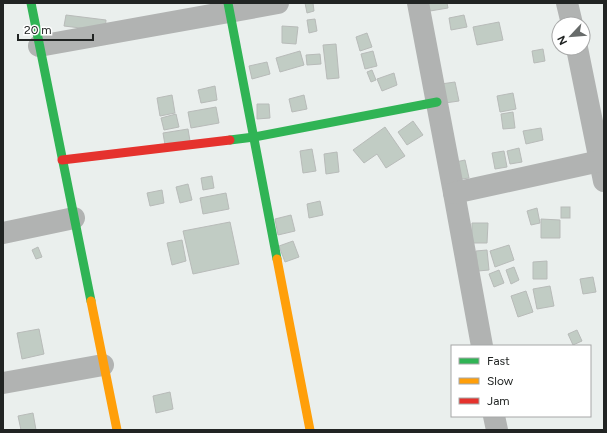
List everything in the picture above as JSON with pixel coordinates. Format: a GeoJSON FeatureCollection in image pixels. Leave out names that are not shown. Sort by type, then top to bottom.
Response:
{"type":"FeatureCollection","features":[{"type":"Feature","properties":{"kind":"street"},"geometry":{"type":"LineString","coordinates":[[31,3],[117,430]]}},
{"type":"Feature","properties":{"kind":"street"},"geometry":{"type":"LineString","coordinates":[[39,46],[229,7],[278,3]]}},
{"type":"Feature","properties":{"kind":"street"},"geometry":{"type":"LineString","coordinates":[[418,3],[482,345]]}},
{"type":"Feature","properties":{"kind":"street"},"geometry":{"type":"LineString","coordinates":[[567,3],[570,16]]}},
{"type":"Feature","properties":{"kind":"street"},"geometry":{"type":"LineString","coordinates":[[229,7],[310,430]]}},
{"type":"Feature","properties":{"kind":"street"},"geometry":{"type":"LineString","coordinates":[[454,193],[602,171],[578,56]]}},
{"type":"Feature","properties":{"kind":"street"},"geometry":{"type":"LineString","coordinates":[[62,160],[254,137],[437,102]]}},
{"type":"Feature","properties":{"kind":"street"},"geometry":{"type":"LineString","coordinates":[[3,233],[74,218]]}},
{"type":"Feature","properties":{"kind":"street"},"geometry":{"type":"LineString","coordinates":[[3,383],[103,365]]}},
{"type":"Feature","properties":{"kind":"street"},"geometry":{"type":"LineString","coordinates":[[494,417],[496,430]]}},
{"type":"Feature","properties":{"kind":"building"},"geometry":{"type":"Polygon","coordinates":[[[305,3],[313,3],[314,11],[307,13],[305,3]]]}},
{"type":"Feature","properties":{"kind":"building"},"geometry":{"type":"Polygon","coordinates":[[[428,3],[447,3],[448,8],[430,11],[428,3]]]}},
{"type":"Feature","properties":{"kind":"building"},"geometry":{"type":"Polygon","coordinates":[[[66,15],[106,20],[105,31],[64,26],[66,15]]]}},
{"type":"Feature","properties":{"kind":"building"},"geometry":{"type":"Polygon","coordinates":[[[464,15],[467,27],[451,30],[449,18],[464,15]]]}},
{"type":"Feature","properties":{"kind":"building"},"geometry":{"type":"Polygon","coordinates":[[[315,19],[317,31],[309,33],[307,20],[315,19]]]}},
{"type":"Feature","properties":{"kind":"building"},"geometry":{"type":"Polygon","coordinates":[[[499,22],[503,40],[477,45],[473,27],[499,22]]]}},
{"type":"Feature","properties":{"kind":"building"},"geometry":{"type":"Polygon","coordinates":[[[282,26],[298,27],[296,44],[282,43],[282,26]]]}},
{"type":"Feature","properties":{"kind":"building"},"geometry":{"type":"Polygon","coordinates":[[[367,33],[372,47],[360,51],[356,37],[367,33]]]}},
{"type":"Feature","properties":{"kind":"building"},"geometry":{"type":"Polygon","coordinates":[[[336,44],[339,78],[327,79],[323,45],[336,44]]]}},
{"type":"Feature","properties":{"kind":"building"},"geometry":{"type":"Polygon","coordinates":[[[543,49],[545,61],[534,63],[532,51],[543,49]]]}},
{"type":"Feature","properties":{"kind":"building"},"geometry":{"type":"Polygon","coordinates":[[[300,51],[304,65],[280,72],[276,58],[300,51]]]}},
{"type":"Feature","properties":{"kind":"building"},"geometry":{"type":"Polygon","coordinates":[[[373,51],[377,66],[365,69],[361,54],[373,51]]]}},
{"type":"Feature","properties":{"kind":"building"},"geometry":{"type":"Polygon","coordinates":[[[320,54],[321,64],[307,65],[306,55],[320,54]]]}},
{"type":"Feature","properties":{"kind":"building"},"geometry":{"type":"Polygon","coordinates":[[[267,62],[270,74],[252,79],[249,66],[267,62]]]}},
{"type":"Feature","properties":{"kind":"building"},"geometry":{"type":"Polygon","coordinates":[[[372,70],[376,80],[371,82],[367,72],[372,70]]]}},
{"type":"Feature","properties":{"kind":"building"},"geometry":{"type":"Polygon","coordinates":[[[394,73],[397,85],[382,91],[377,79],[394,73]]]}},
{"type":"Feature","properties":{"kind":"building"},"geometry":{"type":"Polygon","coordinates":[[[455,82],[459,101],[445,103],[441,84],[455,82]]]}},
{"type":"Feature","properties":{"kind":"building"},"geometry":{"type":"Polygon","coordinates":[[[215,86],[217,100],[201,103],[198,90],[215,86]]]}},
{"type":"Feature","properties":{"kind":"building"},"geometry":{"type":"Polygon","coordinates":[[[513,93],[516,109],[500,112],[497,96],[513,93]]]}},
{"type":"Feature","properties":{"kind":"building"},"geometry":{"type":"Polygon","coordinates":[[[172,95],[175,113],[160,116],[157,98],[172,95]]]}},
{"type":"Feature","properties":{"kind":"building"},"geometry":{"type":"Polygon","coordinates":[[[304,95],[307,109],[292,112],[289,99],[304,95]]]}},
{"type":"Feature","properties":{"kind":"building"},"geometry":{"type":"Polygon","coordinates":[[[257,104],[269,104],[270,118],[257,119],[257,104]]]}},
{"type":"Feature","properties":{"kind":"building"},"geometry":{"type":"Polygon","coordinates":[[[216,107],[219,123],[191,128],[188,112],[216,107]]]}},
{"type":"Feature","properties":{"kind":"building"},"geometry":{"type":"Polygon","coordinates":[[[513,112],[515,128],[503,129],[501,114],[513,112]]]}},
{"type":"Feature","properties":{"kind":"building"},"geometry":{"type":"Polygon","coordinates":[[[176,114],[179,127],[164,130],[161,118],[176,114]]]}},
{"type":"Feature","properties":{"kind":"building"},"geometry":{"type":"Polygon","coordinates":[[[413,121],[423,135],[407,145],[398,132],[413,121]]]}},
{"type":"Feature","properties":{"kind":"building"},"geometry":{"type":"Polygon","coordinates":[[[385,127],[405,156],[386,168],[377,154],[364,163],[353,150],[385,127]]]}},
{"type":"Feature","properties":{"kind":"building"},"geometry":{"type":"Polygon","coordinates":[[[541,128],[543,140],[526,144],[523,131],[541,128]]]}},
{"type":"Feature","properties":{"kind":"building"},"geometry":{"type":"Polygon","coordinates":[[[188,129],[190,141],[165,145],[163,133],[188,129]]]}},
{"type":"Feature","properties":{"kind":"building"},"geometry":{"type":"Polygon","coordinates":[[[519,148],[522,162],[510,164],[507,151],[519,148]]]}},
{"type":"Feature","properties":{"kind":"building"},"geometry":{"type":"Polygon","coordinates":[[[312,149],[316,171],[303,173],[300,151],[312,149]]]}},
{"type":"Feature","properties":{"kind":"building"},"geometry":{"type":"Polygon","coordinates":[[[504,151],[507,167],[495,169],[492,153],[504,151]]]}},
{"type":"Feature","properties":{"kind":"building"},"geometry":{"type":"Polygon","coordinates":[[[337,152],[339,172],[326,174],[324,154],[337,152]]]}},
{"type":"Feature","properties":{"kind":"building"},"geometry":{"type":"Polygon","coordinates":[[[465,160],[469,178],[455,180],[451,163],[465,160]]]}},
{"type":"Feature","properties":{"kind":"building"},"geometry":{"type":"Polygon","coordinates":[[[212,176],[214,188],[203,190],[201,178],[212,176]]]}},
{"type":"Feature","properties":{"kind":"building"},"geometry":{"type":"Polygon","coordinates":[[[188,184],[192,200],[180,203],[176,187],[188,184]]]}},
{"type":"Feature","properties":{"kind":"building"},"geometry":{"type":"Polygon","coordinates":[[[162,190],[164,203],[150,206],[147,193],[162,190]]]}},
{"type":"Feature","properties":{"kind":"building"},"geometry":{"type":"Polygon","coordinates":[[[226,193],[229,209],[203,214],[200,198],[226,193]]]}},
{"type":"Feature","properties":{"kind":"building"},"geometry":{"type":"Polygon","coordinates":[[[320,201],[323,215],[309,218],[307,204],[320,201]]]}},
{"type":"Feature","properties":{"kind":"building"},"geometry":{"type":"Polygon","coordinates":[[[561,207],[570,207],[570,218],[561,218],[561,207]]]}},
{"type":"Feature","properties":{"kind":"building"},"geometry":{"type":"Polygon","coordinates":[[[537,208],[540,223],[531,225],[527,211],[537,208]]]}},
{"type":"Feature","properties":{"kind":"building"},"geometry":{"type":"Polygon","coordinates":[[[291,215],[295,231],[278,235],[275,219],[291,215]]]}},
{"type":"Feature","properties":{"kind":"building"},"geometry":{"type":"Polygon","coordinates":[[[541,219],[560,220],[560,238],[541,238],[541,219]]]}},
{"type":"Feature","properties":{"kind":"building"},"geometry":{"type":"Polygon","coordinates":[[[230,222],[239,264],[193,274],[183,231],[230,222]]]}},
{"type":"Feature","properties":{"kind":"building"},"geometry":{"type":"Polygon","coordinates":[[[472,223],[488,223],[487,243],[472,243],[472,223]]]}},
{"type":"Feature","properties":{"kind":"building"},"geometry":{"type":"Polygon","coordinates":[[[182,240],[186,261],[172,265],[167,243],[182,240]]]}},
{"type":"Feature","properties":{"kind":"building"},"geometry":{"type":"Polygon","coordinates":[[[293,241],[299,257],[285,262],[279,246],[293,241]]]}},
{"type":"Feature","properties":{"kind":"building"},"geometry":{"type":"Polygon","coordinates":[[[509,245],[514,260],[495,267],[490,251],[509,245]]]}},
{"type":"Feature","properties":{"kind":"building"},"geometry":{"type":"Polygon","coordinates":[[[38,247],[42,257],[36,259],[32,250],[38,247]]]}},
{"type":"Feature","properties":{"kind":"building"},"geometry":{"type":"Polygon","coordinates":[[[487,250],[489,270],[478,271],[476,251],[487,250]]]}},
{"type":"Feature","properties":{"kind":"building"},"geometry":{"type":"Polygon","coordinates":[[[547,261],[547,279],[533,279],[533,262],[547,261]]]}},
{"type":"Feature","properties":{"kind":"building"},"geometry":{"type":"Polygon","coordinates":[[[514,267],[519,280],[511,284],[506,270],[514,267]]]}},
{"type":"Feature","properties":{"kind":"building"},"geometry":{"type":"Polygon","coordinates":[[[499,270],[504,283],[494,287],[489,274],[499,270]]]}},
{"type":"Feature","properties":{"kind":"building"},"geometry":{"type":"Polygon","coordinates":[[[593,277],[596,292],[583,294],[580,279],[593,277]]]}},
{"type":"Feature","properties":{"kind":"building"},"geometry":{"type":"Polygon","coordinates":[[[550,286],[554,306],[537,309],[533,289],[550,286]]]}},
{"type":"Feature","properties":{"kind":"building"},"geometry":{"type":"Polygon","coordinates":[[[526,291],[533,312],[518,317],[511,296],[526,291]]]}},
{"type":"Feature","properties":{"kind":"building"},"geometry":{"type":"Polygon","coordinates":[[[39,329],[44,354],[22,359],[17,333],[39,329]]]}},
{"type":"Feature","properties":{"kind":"building"},"geometry":{"type":"Polygon","coordinates":[[[577,330],[582,341],[573,345],[568,334],[577,330]]]}},
{"type":"Feature","properties":{"kind":"building"},"geometry":{"type":"Polygon","coordinates":[[[170,392],[173,409],[156,413],[153,396],[170,392]]]}},
{"type":"Feature","properties":{"kind":"building"},"geometry":{"type":"Polygon","coordinates":[[[33,413],[36,430],[21,430],[18,416],[33,413]]]}},
{"type":"Feature","properties":{"kind":"traffic: fast"},"geometry":{"type":"LineString","coordinates":[[31,3],[91,301]]}},
{"type":"Feature","properties":{"kind":"traffic: fast"},"geometry":{"type":"LineString","coordinates":[[228,3],[277,259]]}},
{"type":"Feature","properties":{"kind":"traffic: fast"},"geometry":{"type":"LineString","coordinates":[[230,140],[254,137],[437,102]]}},
{"type":"Feature","properties":{"kind":"traffic: slow"},"geometry":{"type":"LineString","coordinates":[[277,259],[310,430]]}},
{"type":"Feature","properties":{"kind":"traffic: slow"},"geometry":{"type":"LineString","coordinates":[[91,301],[117,430]]}},
{"type":"Feature","properties":{"kind":"traffic: jam"},"geometry":{"type":"LineString","coordinates":[[62,160],[230,140]]}}]}
